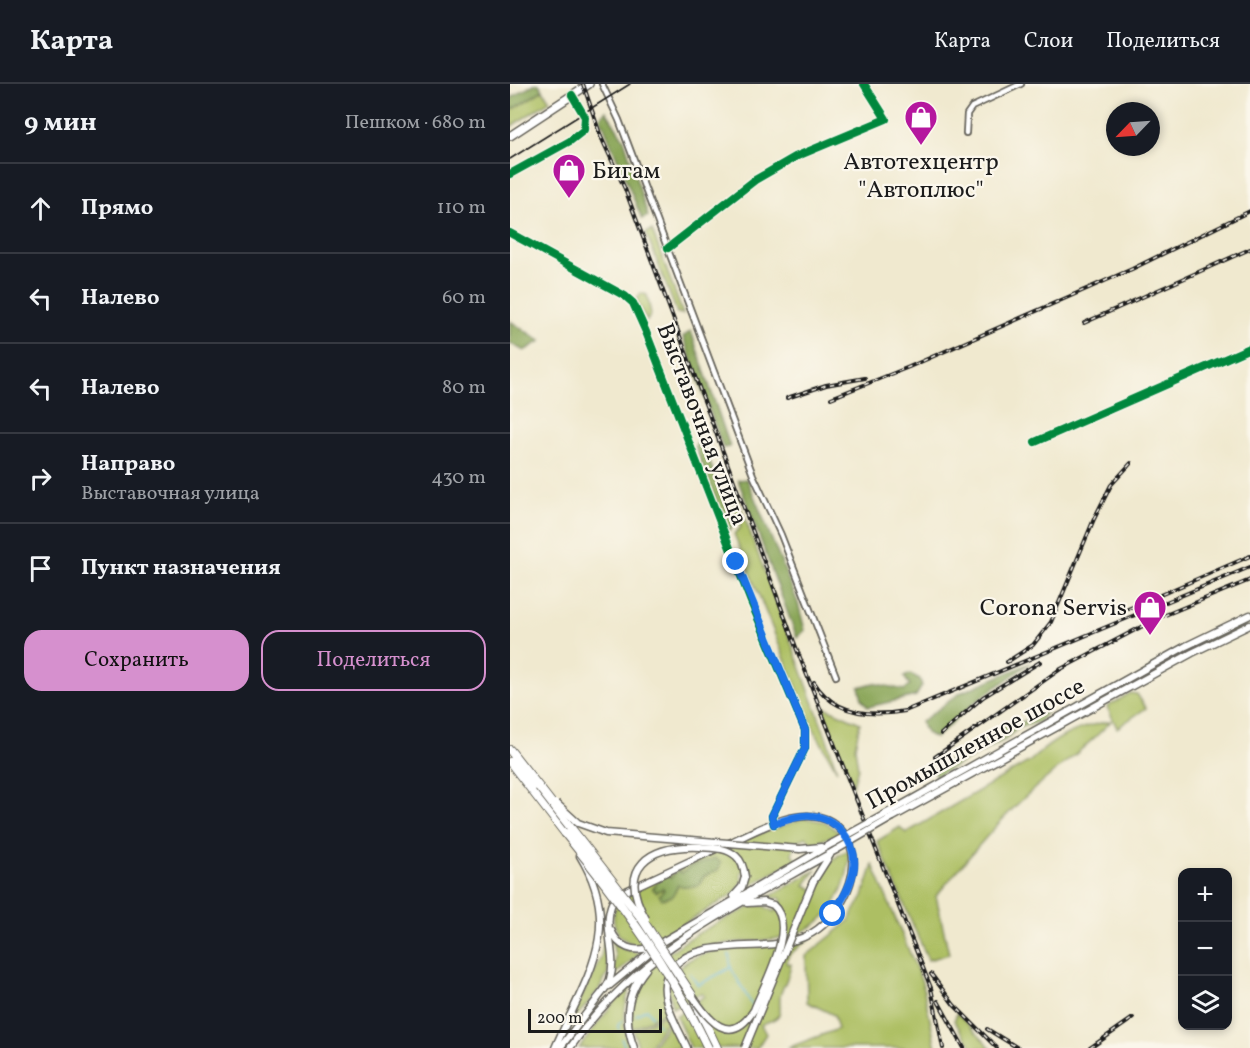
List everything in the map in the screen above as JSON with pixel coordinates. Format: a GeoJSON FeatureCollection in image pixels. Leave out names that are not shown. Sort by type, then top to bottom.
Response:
{"type":"FeatureCollection","features":[{"type":"Feature","properties":{"kind":"highway"},"geometry":{"type":"LineString","coordinates":[[510,750],[662,944],[692,995],[717,1048]]}},
{"type":"Feature","properties":{"kind":"highway"},"geometry":{"type":"LineString","coordinates":[[510,762],[650,943],[682,994],[708,1048]]}},
{"type":"Feature","properties":{"kind":"main road"},"geometry":{"type":"LineString","coordinates":[[510,136],[589,84]]}},
{"type":"Feature","properties":{"kind":"main road","name":"Промышленное шоссе"},"geometry":{"type":"LineString","coordinates":[[560,1048],[597,999],[627,970],[721,906],[892,814],[1133,676],[1250,615]]}},
{"type":"Feature","properties":{"kind":"main road","name":"Промышленное шоссе"},"geometry":{"type":"LineString","coordinates":[[892,814],[1250,625]]}},
{"type":"Feature","properties":{"kind":"main road"},"geometry":{"type":"LineString","coordinates":[[1133,676],[1137,684]]}},
{"type":"Feature","properties":{"kind":"main road"},"geometry":{"type":"LineString","coordinates":[[539,787],[571,818],[598,831],[800,849],[834,846]]}},
{"type":"Feature","properties":{"kind":"main road"},"geometry":{"type":"LineString","coordinates":[[597,999],[608,983],[612,969],[609,922],[611,906],[622,893],[774,824],[809,816],[824,819],[837,826],[850,843],[854,855],[854,869],[849,885],[833,914],[808,935],[788,943],[705,951],[686,957],[672,968],[666,977],[665,994],[687,1048]]}},
{"type":"Feature","properties":{"kind":"main road"},"geometry":{"type":"LineString","coordinates":[[555,1048],[584,984],[600,935],[600,905],[593,880],[565,833]]}},
{"type":"Feature","properties":{"kind":"main road"},"geometry":{"type":"LineString","coordinates":[[609,922],[613,935],[626,948],[643,950],[662,944],[639,906],[635,894],[637,875],[648,858],[660,850],[674,846],[720,849],[739,859],[745,877],[739,891],[721,906]]}},
{"type":"Feature","properties":{"kind":"main road"},"geometry":{"type":"LineString","coordinates":[[745,1048],[813,882],[834,846]]}},
{"type":"Feature","properties":{"kind":"main road","name":"Промышленное шоссе"},"geometry":{"type":"LineString","coordinates":[[570,1048],[603,1005],[656,957],[834,846]]}},
{"type":"Feature","properties":{"kind":"main road"},"geometry":{"type":"LineString","coordinates":[[692,995],[706,1017],[718,1026],[734,1028],[746,1021],[754,1010],[783,933],[782,917],[773,905],[759,901],[738,906]]}},
{"type":"Feature","properties":{"kind":"main road"},"geometry":{"type":"LineString","coordinates":[[634,1048],[627,1020],[630,996],[637,980],[656,957]]}},
{"type":"Feature","properties":{"kind":"street"},"geometry":{"type":"LineString","coordinates":[[602,84],[668,248],[753,475],[781,535],[836,676]]}},
{"type":"Feature","properties":{"kind":"street"},"geometry":{"type":"LineString","coordinates":[[668,248],[755,180],[795,157],[886,119],[864,84]]}},
{"type":"Feature","properties":{"kind":"street"},"geometry":{"type":"LineString","coordinates":[[966,133],[965,124],[972,107],[1021,84]]}},
{"type":"Feature","properties":{"kind":"street"},"geometry":{"type":"LineString","coordinates":[[510,174],[570,141],[584,130],[585,117],[572,95]]}},
{"type":"Feature","properties":{"kind":"street","name":"Выставочная улица"},"geometry":{"type":"LineString","coordinates":[[510,233],[626,296],[633,303],[646,332],[751,602],[805,730],[805,748],[772,816],[774,824]]}},
{"type":"Feature","properties":{"kind":"street"},"geometry":{"type":"LineString","coordinates":[[1035,442],[1250,348]]}},
{"type":"Feature","properties":{"kind":"green space"},"geometry":{"type":"Polygon","coordinates":[[[534,84],[539,84],[543,90],[510,111],[510,99],[534,84]]]}},
{"type":"Feature","properties":{"kind":"green space"},"geometry":{"type":"Polygon","coordinates":[[[543,90],[550,101],[510,127],[510,111],[543,90]]]}},
{"type":"Feature","properties":{"kind":"green space"},"geometry":{"type":"Polygon","coordinates":[[[606,111],[624,139],[648,216],[642,219],[600,117],[606,111]]]}},
{"type":"Feature","properties":{"kind":"green space"},"geometry":{"type":"Polygon","coordinates":[[[652,230],[683,314],[677,313],[646,233],[652,230]]]}},
{"type":"Feature","properties":{"kind":"green space"},"geometry":{"type":"Polygon","coordinates":[[[641,293],[647,295],[651,314],[647,321],[636,300],[641,293]]]}},
{"type":"Feature","properties":{"kind":"green space"},"geometry":{"type":"Polygon","coordinates":[[[510,321],[541,341],[524,351],[510,343],[510,321]]]}},
{"type":"Feature","properties":{"kind":"green space"},"geometry":{"type":"Polygon","coordinates":[[[691,331],[730,447],[723,448],[683,337],[691,331]]]}},
{"type":"Feature","properties":{"kind":"green space"},"geometry":{"type":"Polygon","coordinates":[[[697,442],[704,446],[732,522],[731,530],[726,529],[695,446],[697,442]]]}},
{"type":"Feature","properties":{"kind":"green space"},"geometry":{"type":"Polygon","coordinates":[[[747,479],[798,603],[805,630],[797,638],[738,480],[747,479]]]}},
{"type":"Feature","properties":{"kind":"green space"},"geometry":{"type":"Polygon","coordinates":[[[734,489],[837,771],[812,726],[734,534],[741,527],[729,494],[734,489]]]}},
{"type":"Feature","properties":{"kind":"green space"},"geometry":{"type":"Polygon","coordinates":[[[1250,618],[1250,622],[1147,675],[1145,672],[1250,618]]]}},
{"type":"Feature","properties":{"kind":"green space"},"geometry":{"type":"Polygon","coordinates":[[[1030,663],[974,703],[935,738],[926,733],[921,722],[960,693],[1030,663]]]}},
{"type":"Feature","properties":{"kind":"green space"},"geometry":{"type":"Polygon","coordinates":[[[910,674],[920,679],[922,686],[916,696],[868,707],[862,699],[859,687],[873,683],[904,690],[910,685],[904,677],[910,674]]]}},
{"type":"Feature","properties":{"kind":"green space"},"geometry":{"type":"Polygon","coordinates":[[[1130,693],[1137,694],[1146,708],[1117,728],[1107,707],[1130,693]]]}},
{"type":"Feature","properties":{"kind":"green space"},"geometry":{"type":"Polygon","coordinates":[[[822,706],[860,723],[855,747],[858,768],[853,785],[822,706]]]}},
{"type":"Feature","properties":{"kind":"green space"},"geometry":{"type":"Polygon","coordinates":[[[1048,710],[1040,722],[1019,727],[1005,740],[935,777],[935,770],[990,733],[997,735],[1006,723],[1018,724],[1048,710]]]}},
{"type":"Feature","properties":{"kind":"green space"},"geometry":{"type":"Polygon","coordinates":[[[1111,721],[1008,813],[936,896],[949,954],[928,960],[877,841],[900,827],[906,833],[1030,761],[1067,734],[1087,726],[1111,721]]]}},
{"type":"Feature","properties":{"kind":"green space"},"geometry":{"type":"Polygon","coordinates":[[[805,818],[826,822],[839,833],[811,845],[807,837],[795,842],[792,854],[797,860],[747,887],[753,877],[753,871],[741,872],[742,881],[735,893],[649,945],[635,946],[620,937],[615,925],[614,914],[616,906],[630,893],[660,878],[653,889],[675,890],[678,884],[698,885],[704,876],[711,874],[705,862],[670,878],[668,875],[741,840],[805,818]]]}},
{"type":"Feature","properties":{"kind":"green space"},"geometry":{"type":"Polygon","coordinates":[[[849,850],[848,869],[843,887],[837,899],[820,920],[800,933],[776,939],[727,943],[703,948],[682,957],[665,975],[667,1011],[632,1029],[632,1006],[640,986],[653,968],[670,952],[712,926],[753,906],[764,906],[774,912],[782,901],[780,898],[767,898],[816,870],[805,885],[818,892],[825,868],[836,857],[849,850]]]}},
{"type":"Feature","properties":{"kind":"green space"},"geometry":{"type":"Polygon","coordinates":[[[715,858],[721,863],[718,870],[704,876],[698,886],[678,885],[673,896],[662,899],[659,895],[664,890],[663,888],[656,892],[653,889],[660,878],[668,875],[671,878],[677,871],[682,873],[690,867],[715,858]]]}},
{"type":"Feature","properties":{"kind":"green space"},"geometry":{"type":"Polygon","coordinates":[[[873,865],[922,982],[936,1048],[787,1048],[838,1029],[834,1015],[807,1002],[806,956],[848,922],[863,896],[873,865]]]}},
{"type":"Feature","properties":{"kind":"green space"},"geometry":{"type":"Polygon","coordinates":[[[606,930],[608,973],[598,991],[567,1028],[601,957],[606,930]]]}},
{"type":"Feature","properties":{"kind":"green space"},"geometry":{"type":"Polygon","coordinates":[[[611,936],[623,949],[640,953],[614,976],[615,956],[611,936]]]}},
{"type":"Feature","properties":{"kind":"green space"},"geometry":{"type":"Polygon","coordinates":[[[810,938],[789,955],[786,963],[791,964],[780,997],[779,1014],[761,1025],[766,1034],[757,1048],[691,1048],[676,1016],[704,996],[702,993],[672,1008],[668,983],[679,967],[694,958],[712,952],[773,946],[810,938]]]}},
{"type":"Feature","properties":{"kind":"green space"},"geometry":{"type":"Polygon","coordinates":[[[632,984],[626,1000],[625,1016],[630,1048],[579,1048],[611,1006],[632,984]]]}},
{"type":"Feature","properties":{"kind":"green space"},"geometry":{"type":"Polygon","coordinates":[[[668,1013],[670,1017],[648,1048],[639,1048],[633,1031],[668,1013]]]}},
{"type":"Feature","properties":{"kind":"green space"},"geometry":{"type":"Polygon","coordinates":[[[957,1013],[991,1048],[973,1048],[954,1021],[957,1013]]]}},
{"type":"Feature","properties":{"kind":"green space"},"geometry":{"type":"Polygon","coordinates":[[[671,1020],[683,1048],[651,1048],[671,1020]]]}},
{"type":"Feature","properties":{"kind":"waterway"},"geometry":{"type":"LineString","coordinates":[[729,954],[731,968],[753,1007]]}},
{"type":"Feature","properties":{"kind":"waterway"},"geometry":{"type":"LineString","coordinates":[[690,973],[698,985],[730,968]]}},
{"type":"Feature","properties":{"kind":"waterway"},"geometry":{"type":"LineString","coordinates":[[636,1015],[647,1009],[652,1016]]}},
{"type":"Feature","properties":{"kind":"waterway"},"geometry":{"type":"LineString","coordinates":[[619,1030],[618,1025],[622,1020]]}},
{"type":"Feature","properties":{"kind":"waterway"},"geometry":{"type":"LineString","coordinates":[[656,1022],[660,1026]]}},
{"type":"Feature","properties":{"kind":"waterway"},"geometry":{"type":"LineString","coordinates":[[622,1039],[625,1048]]}},
{"type":"Feature","properties":{"kind":"tram line"},"geometry":{"type":"LineString","coordinates":[[510,159],[630,84]]}},
{"type":"Feature","properties":{"kind":"railway"},"geometry":{"type":"LineString","coordinates":[[583,84],[601,137],[625,189],[797,650],[931,988],[943,1048]]}},
{"type":"Feature","properties":{"kind":"railway"},"geometry":{"type":"LineString","coordinates":[[831,398],[909,367],[1132,269],[1250,211]]}},
{"type":"Feature","properties":{"kind":"railway"},"geometry":{"type":"LineString","coordinates":[[1084,323],[1250,249]]}},
{"type":"Feature","properties":{"kind":"railway"},"geometry":{"type":"LineString","coordinates":[[787,398],[826,385],[865,378]]}},
{"type":"Feature","properties":{"kind":"railway"},"geometry":{"type":"LineString","coordinates":[[1007,662],[1033,645],[1051,622],[1094,519],[1111,485],[1131,463]]}},
{"type":"Feature","properties":{"kind":"railway"},"geometry":{"type":"LineString","coordinates":[[1121,612],[1250,556]]}},
{"type":"Feature","properties":{"kind":"railway"},"geometry":{"type":"LineString","coordinates":[[814,682],[832,701],[854,711],[879,714],[905,711],[1250,567]]}},
{"type":"Feature","properties":{"kind":"railway"},"geometry":{"type":"LineString","coordinates":[[935,757],[1059,670],[1158,618],[1250,580]]}},
{"type":"Feature","properties":{"kind":"railway"},"geometry":{"type":"LineString","coordinates":[[941,734],[983,697],[1040,662]]}},
{"type":"Feature","properties":{"kind":"railway"},"geometry":{"type":"LineString","coordinates":[[931,974],[954,1005],[997,1048]]}},
{"type":"Feature","properties":{"kind":"railway"},"geometry":{"type":"LineString","coordinates":[[938,1001],[964,1048]]}},
{"type":"Feature","properties":{"kind":"railway"},"geometry":{"type":"LineString","coordinates":[[1090,1048],[1133,1018]]}},
{"type":"Feature","properties":{"kind":"railway"},"geometry":{"type":"LineString","coordinates":[[987,1029],[1018,1048]]}},
{"type":"Feature","properties":{"kind":"cycle path"},"geometry":{"type":"LineString","coordinates":[[668,248],[755,180],[795,157],[886,119],[864,84]]}},
{"type":"Feature","properties":{"kind":"cycle path"},"geometry":{"type":"LineString","coordinates":[[510,174],[570,141],[584,130],[585,117],[572,95]]}},
{"type":"Feature","properties":{"kind":"cycle path"},"geometry":{"type":"LineString","coordinates":[[510,233],[625,296],[633,303],[646,332],[751,602],[805,730],[805,748],[772,816],[774,824]]}},
{"type":"Feature","properties":{"kind":"cycle path"},"geometry":{"type":"LineString","coordinates":[[1035,442],[1250,348]]}},
{"type":"Feature","properties":{"kind":"place","name":"Автотехцентр \"Автоплюс\""},"geometry":{"type":"Point","coordinates":[921,146]}},
{"type":"Feature","properties":{"kind":"place","name":"Бигам"},"geometry":{"type":"Point","coordinates":[569,199]}},
{"type":"Feature","properties":{"kind":"place","name":"Corona Servis"},"geometry":{"type":"Point","coordinates":[1150,636]}},
{"type":"Feature","properties":{"kind":"route"},"geometry":{"type":"LineString","coordinates":[[736,562],[805,730],[805,748],[772,816],[774,824],[803,816],[824,819],[842,831],[854,855],[854,869],[849,885],[833,914]]}}]}
